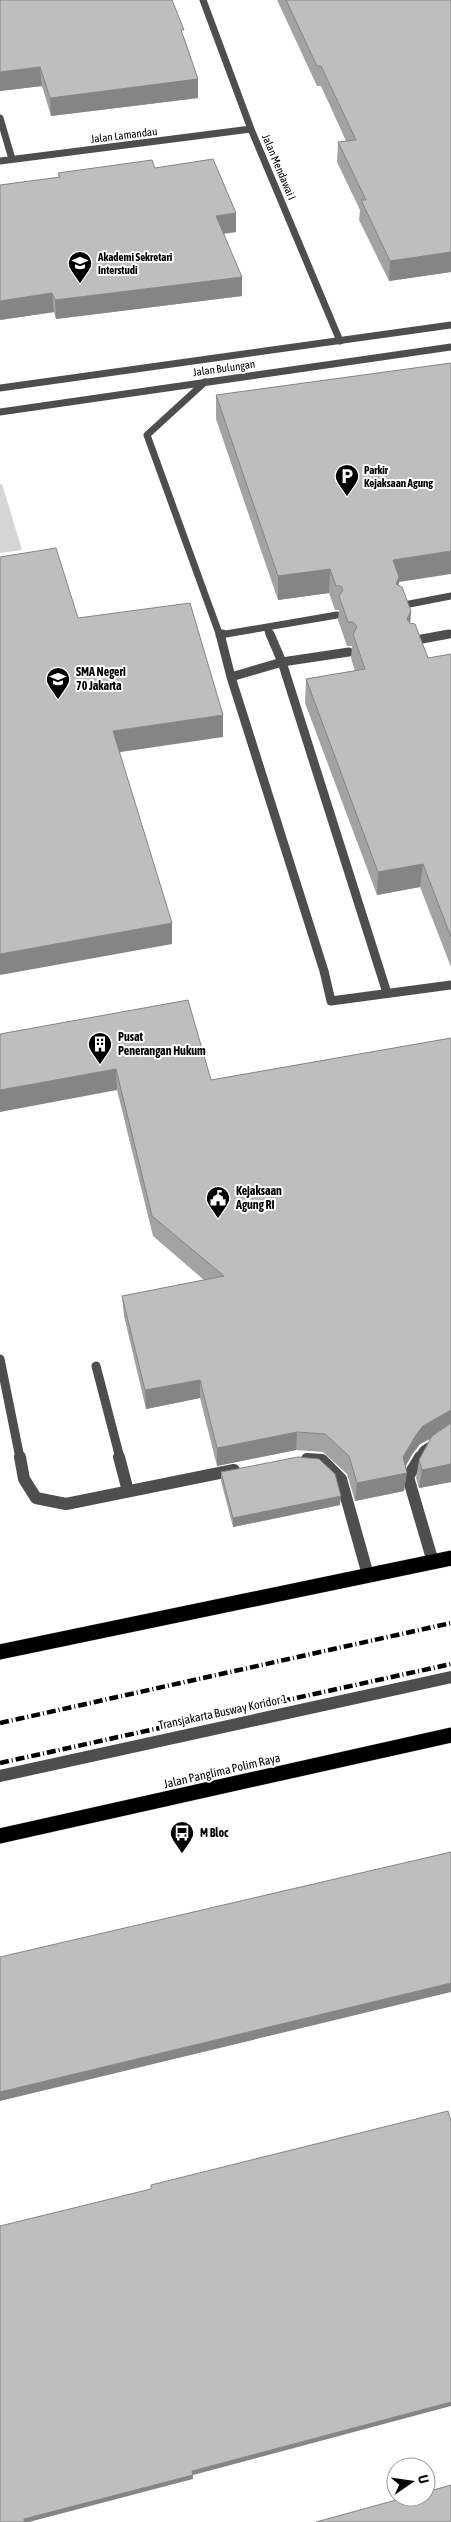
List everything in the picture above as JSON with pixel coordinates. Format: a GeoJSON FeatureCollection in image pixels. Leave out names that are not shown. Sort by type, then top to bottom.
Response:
{"type":"FeatureCollection","features":[{"type":"Feature","properties":{"kind":"main road"},"geometry":{"type":"LineString","coordinates":[[0,1652],[451,1558]]}},
{"type":"Feature","properties":{"kind":"main road","name":"Jalan Panglima Polim Raya"},"geometry":{"type":"LineString","coordinates":[[0,1836],[451,1735]]}},
{"type":"Feature","properties":{"kind":"street","name":"Jalan Mendawai I"},"geometry":{"type":"LineString","coordinates":[[203,0],[251,129],[340,341]]}},
{"type":"Feature","properties":{"kind":"street"},"geometry":{"type":"LineString","coordinates":[[0,118],[12,159]]}},
{"type":"Feature","properties":{"kind":"street","name":"Jalan Lamandau"},"geometry":{"type":"LineString","coordinates":[[0,161],[251,129]]}},
{"type":"Feature","properties":{"kind":"street","name":"Jalan Bulungan"},"geometry":{"type":"LineString","coordinates":[[0,388],[451,325]]}},
{"type":"Feature","properties":{"kind":"street","name":"Jalan Bulungan"},"geometry":{"type":"LineString","coordinates":[[0,412],[451,346]]}},
{"type":"Feature","properties":{"kind":"street"},"geometry":{"type":"LineString","coordinates":[[205,382],[147,435],[220,635],[231,677],[324,971],[331,1000],[451,985]]}},
{"type":"Feature","properties":{"kind":"street"},"geometry":{"type":"LineString","coordinates":[[399,606],[451,596]]}},
{"type":"Feature","properties":{"kind":"street"},"geometry":{"type":"LineString","coordinates":[[220,635],[336,616]]}},
{"type":"Feature","properties":{"kind":"street"},"geometry":{"type":"LineString","coordinates":[[267,628],[282,662],[387,993]]}},
{"type":"Feature","properties":{"kind":"street"},"geometry":{"type":"LineString","coordinates":[[411,642],[451,634]]}},
{"type":"Feature","properties":{"kind":"street"},"geometry":{"type":"LineString","coordinates":[[231,677],[282,662],[349,652]]}},
{"type":"Feature","properties":{"kind":"street"},"geometry":{"type":"LineString","coordinates":[[0,1359],[24,1480],[36,1498],[66,1504],[241,1469]]}},
{"type":"Feature","properties":{"kind":"street"},"geometry":{"type":"LineString","coordinates":[[96,1366],[128,1491]]}},
{"type":"Feature","properties":{"kind":"street"},"geometry":{"type":"LineString","coordinates":[[433,1562],[408,1477],[424,1450],[451,1432]]}},
{"type":"Feature","properties":{"kind":"street"},"geometry":{"type":"LineString","coordinates":[[297,1458],[322,1460],[341,1479],[368,1575]]}},
{"type":"Feature","properties":{"kind":"street","name":"Transjakarta Busway Koridor 1"},"geometry":{"type":"LineString","coordinates":[[0,1776],[451,1676]]}},
{"type":"Feature","properties":{"kind":"shaded area"},"geometry":{"type":"Polygon","coordinates":[[[0,484],[2,484],[22,550],[0,553],[0,484]]]}},
{"type":"Feature","properties":{"kind":"building"},"geometry":{"type":"Polygon","coordinates":[[[0,0],[172,0],[184,30],[181,30],[198,79],[50,98],[40,67],[0,72],[0,0]]]}},
{"type":"Feature","properties":{"kind":"building"},"geometry":{"type":"Polygon","coordinates":[[[286,0],[451,0],[451,252],[390,261],[361,200],[366,200],[338,142],[356,140],[321,66],[317,66],[286,0]]]}},
{"type":"Feature","properties":{"kind":"building"},"geometry":{"type":"Polygon","coordinates":[[[213,159],[236,213],[216,216],[242,277],[55,300],[52,293],[0,301],[0,185],[60,177],[58,173],[152,160],[155,168],[213,159]]]}},
{"type":"Feature","properties":{"kind":"building"},"geometry":{"type":"Polygon","coordinates":[[[451,363],[451,551],[393,560],[399,577],[396,584],[402,587],[411,611],[407,619],[410,623],[415,624],[428,658],[451,654],[451,937],[423,864],[378,872],[306,679],[365,669],[353,634],[357,627],[353,622],[348,622],[339,596],[343,590],[341,586],[336,586],[330,569],[278,576],[216,395],[451,363]]]}},
{"type":"Feature","properties":{"kind":"building","name":"SMA Negeri 70 Jakarta"},"geometry":{"type":"Polygon","coordinates":[[[56,548],[78,618],[190,603],[223,715],[113,731],[172,923],[0,954],[0,557],[56,548]]]}},
{"type":"Feature","properties":{"kind":"building"},"geometry":{"type":"Polygon","coordinates":[[[188,1000],[211,1080],[451,1038],[451,1410],[423,1426],[416,1435],[403,1457],[407,1473],[357,1483],[349,1456],[325,1434],[297,1432],[217,1448],[200,1380],[145,1390],[122,1296],[224,1276],[152,1216],[116,1069],[0,1090],[0,1034],[188,1000]]]}},
{"type":"Feature","properties":{"kind":"building"},"geometry":{"type":"Polygon","coordinates":[[[451,1423],[451,1464],[422,1470],[419,1460],[432,1436],[451,1423]]]}},
{"type":"Feature","properties":{"kind":"building"},"geometry":{"type":"Polygon","coordinates":[[[298,1457],[319,1459],[335,1474],[341,1496],[233,1518],[221,1472],[298,1457]]]}},
{"type":"Feature","properties":{"kind":"building"},"geometry":{"type":"Polygon","coordinates":[[[451,1852],[451,1983],[0,2092],[0,1957],[451,1852]]]}},
{"type":"Feature","properties":{"kind":"building"},"geometry":{"type":"Polygon","coordinates":[[[448,2111],[451,2121],[451,2402],[192,2471],[193,2475],[24,2519],[24,2522],[0,2522],[0,2226],[151,2189],[151,2185],[448,2111]]]}},
{"type":"Feature","properties":{"kind":"building"},"geometry":{"type":"Polygon","coordinates":[[[451,2485],[451,2522],[316,2522],[386,2503],[386,2507],[436,2507],[436,2489],[451,2485]]]}},
{"type":"Feature","properties":{"kind":"railway"},"geometry":{"type":"LineString","coordinates":[[0,1723],[451,1623]]}},
{"type":"Feature","properties":{"kind":"railway"},"geometry":{"type":"LineString","coordinates":[[0,1763],[451,1664]]}},
{"type":"Feature","properties":{"kind":"place","name":"Akademi Sekretari Interstudi"},"geometry":{"type":"Point","coordinates":[80,284]}},
{"type":"Feature","properties":{"kind":"place","name":"Parkir Kejaksaan Agung"},"geometry":{"type":"Point","coordinates":[347,497]}},
{"type":"Feature","properties":{"kind":"place","name":"SMA Negeri 70 Jakarta"},"geometry":{"type":"Point","coordinates":[58,700]}},
{"type":"Feature","properties":{"kind":"place","name":"Pusat Penerangan Hukum"},"geometry":{"type":"Point","coordinates":[100,1065]}},
{"type":"Feature","properties":{"kind":"place","name":"Kejaksaan Agung RI"},"geometry":{"type":"Point","coordinates":[218,1219]}},
{"type":"Feature","properties":{"kind":"place","name":"M Bloc"},"geometry":{"type":"Point","coordinates":[182,1854]}}]}
